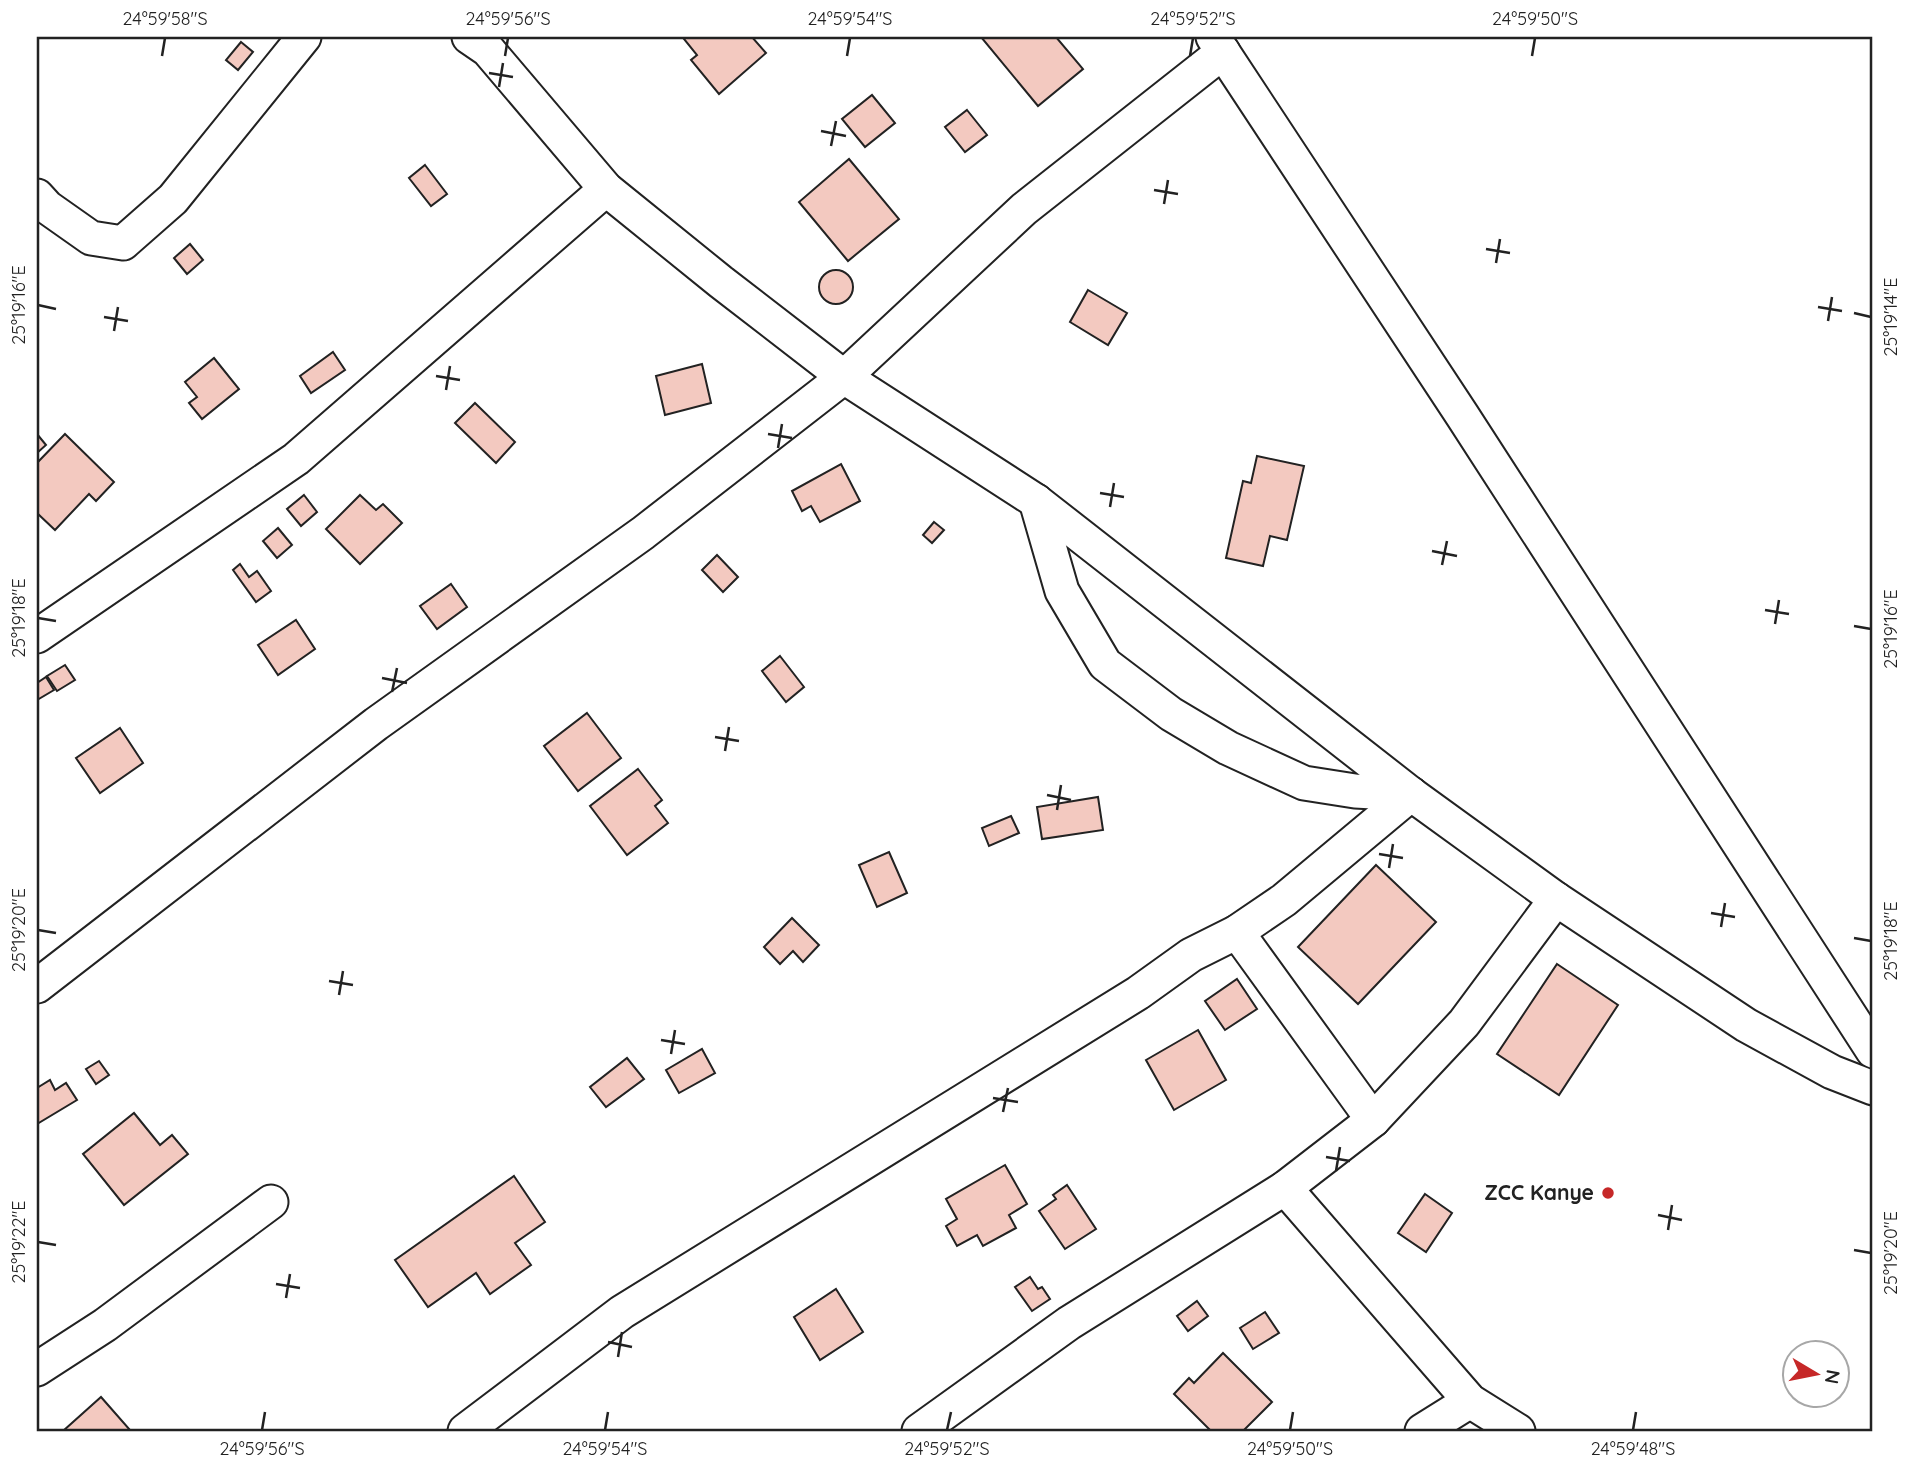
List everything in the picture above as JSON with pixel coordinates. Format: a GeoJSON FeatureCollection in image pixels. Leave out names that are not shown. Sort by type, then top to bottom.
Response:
{"type":"FeatureCollection","features":[{"type":"Feature","properties":{"kind":"street"},"geometry":{"type":"LineString","coordinates":[[37,196],[47,207],[91,238],[123,243],[173,199],[304,37]]}},
{"type":"Feature","properties":{"kind":"street"},"geometry":{"type":"LineString","coordinates":[[469,37],[488,50],[606,188],[844,377],[1036,501],[1411,794],[1556,899],[1746,1025],[1832,1072],[1873,1087]]}},
{"type":"Feature","properties":{"kind":"street"},"geometry":{"type":"LineString","coordinates":[[37,986],[376,724],[643,533],[844,377],[1024,209],[1218,45],[1446,391],[1873,1051]]}},
{"type":"Feature","properties":{"kind":"street"},"geometry":{"type":"LineString","coordinates":[[37,636],[296,459],[606,188]]}},
{"type":"Feature","properties":{"kind":"street"},"geometry":{"type":"LineString","coordinates":[[1036,501],[1062,592],[1105,664],[1171,714],[1228,748],[1304,783],[1355,791],[1411,794]]}},
{"type":"Feature","properties":{"kind":"street"},"geometry":{"type":"LineString","coordinates":[[465,1431],[622,1312],[1138,993],[1191,955],[1237,932],[1284,900],[1411,794]]}},
{"type":"Feature","properties":{"kind":"street"},"geometry":{"type":"LineString","coordinates":[[919,1431],[1069,1322],[1285,1188],[1373,1120],[1464,1023],[1556,899]]}},
{"type":"Feature","properties":{"kind":"street"},"geometry":{"type":"LineString","coordinates":[[1237,932],[1373,1120]]}},
{"type":"Feature","properties":{"kind":"street"},"geometry":{"type":"LineString","coordinates":[[1285,1188],[1470,1401],[1518,1431]]}},
{"type":"Feature","properties":{"kind":"street"},"geometry":{"type":"LineString","coordinates":[[37,1369],[105,1325],[271,1202]]}},
{"type":"Feature","properties":{"kind":"street"},"geometry":{"type":"LineString","coordinates":[[1422,1431],[1470,1401]]}},
{"type":"Feature","properties":{"kind":"building"},"geometry":{"type":"Polygon","coordinates":[[[752,37],[766,53],[719,94],[691,60],[697,55],[684,39],[752,37]]]}},
{"type":"Feature","properties":{"kind":"building"},"geometry":{"type":"Polygon","coordinates":[[[981,37],[1056,37],[1083,69],[1038,106],[981,37]]]}},
{"type":"Feature","properties":{"kind":"building"},"geometry":{"type":"Polygon","coordinates":[[[241,42],[253,52],[238,70],[226,60],[241,42]]]}},
{"type":"Feature","properties":{"kind":"building"},"geometry":{"type":"Polygon","coordinates":[[[872,95],[895,123],[865,147],[842,119],[872,95]]]}},
{"type":"Feature","properties":{"kind":"building"},"geometry":{"type":"Polygon","coordinates":[[[967,110],[987,135],[965,152],[945,127],[967,110]]]}},
{"type":"Feature","properties":{"kind":"building"},"geometry":{"type":"Polygon","coordinates":[[[849,159],[899,219],[848,261],[799,202],[849,159]]]}},
{"type":"Feature","properties":{"kind":"building"},"geometry":{"type":"Polygon","coordinates":[[[425,165],[447,194],[431,206],[409,178],[425,165]]]}},
{"type":"Feature","properties":{"kind":"building"},"geometry":{"type":"Polygon","coordinates":[[[190,244],[203,260],[187,274],[174,258],[190,244]]]}},
{"type":"Feature","properties":{"kind":"building"},"geometry":{"type":"Polygon","coordinates":[[[836,270],[848,275],[853,287],[848,299],[836,304],[824,299],[819,287],[824,275],[836,270]]]}},
{"type":"Feature","properties":{"kind":"building"},"geometry":{"type":"Polygon","coordinates":[[[1088,290],[1127,313],[1108,345],[1070,322],[1088,290]]]}},
{"type":"Feature","properties":{"kind":"building"},"geometry":{"type":"Polygon","coordinates":[[[333,352],[345,370],[311,393],[300,376],[333,352]]]}},
{"type":"Feature","properties":{"kind":"building"},"geometry":{"type":"Polygon","coordinates":[[[214,358],[239,389],[202,419],[189,403],[197,397],[185,382],[214,358]]]}},
{"type":"Feature","properties":{"kind":"building"},"geometry":{"type":"Polygon","coordinates":[[[702,364],[711,403],[665,415],[656,376],[702,364]]]}},
{"type":"Feature","properties":{"kind":"building"},"geometry":{"type":"Polygon","coordinates":[[[475,403],[515,442],[496,463],[455,423],[475,403]]]}},
{"type":"Feature","properties":{"kind":"building"},"geometry":{"type":"Polygon","coordinates":[[[37,434],[46,445],[37,453],[37,434]]]}},
{"type":"Feature","properties":{"kind":"building"},"geometry":{"type":"Polygon","coordinates":[[[65,434],[114,482],[96,501],[89,494],[55,530],[37,513],[37,463],[65,434]]]}},
{"type":"Feature","properties":{"kind":"building"},"geometry":{"type":"Polygon","coordinates":[[[1257,456],[1304,466],[1287,540],[1270,536],[1263,566],[1226,558],[1243,481],[1251,483],[1257,456]]]}},
{"type":"Feature","properties":{"kind":"building"},"geometry":{"type":"Polygon","coordinates":[[[841,464],[860,501],[820,522],[811,506],[802,511],[792,491],[841,464]]]}},
{"type":"Feature","properties":{"kind":"building"},"geometry":{"type":"Polygon","coordinates":[[[304,495],[317,512],[301,526],[287,509],[304,495]]]}},
{"type":"Feature","properties":{"kind":"building"},"geometry":{"type":"Polygon","coordinates":[[[360,495],[376,510],[383,504],[402,523],[360,564],[326,529],[360,495]]]}},
{"type":"Feature","properties":{"kind":"building"},"geometry":{"type":"Polygon","coordinates":[[[934,522],[944,530],[932,543],[923,535],[934,522]]]}},
{"type":"Feature","properties":{"kind":"building"},"geometry":{"type":"Polygon","coordinates":[[[278,528],[292,545],[277,558],[263,541],[278,528]]]}},
{"type":"Feature","properties":{"kind":"building"},"geometry":{"type":"Polygon","coordinates":[[[717,555],[738,577],[723,592],[702,570],[717,555]]]}},
{"type":"Feature","properties":{"kind":"building"},"geometry":{"type":"Polygon","coordinates":[[[240,564],[249,577],[257,571],[271,591],[256,602],[233,570],[240,564]]]}},
{"type":"Feature","properties":{"kind":"building"},"geometry":{"type":"Polygon","coordinates":[[[451,584],[467,607],[437,629],[420,606],[451,584]]]}},
{"type":"Feature","properties":{"kind":"building"},"geometry":{"type":"Polygon","coordinates":[[[296,620],[315,649],[278,675],[258,645],[296,620]]]}},
{"type":"Feature","properties":{"kind":"building"},"geometry":{"type":"Polygon","coordinates":[[[780,656],[804,687],[786,702],[762,671],[780,656]]]}},
{"type":"Feature","properties":{"kind":"building"},"geometry":{"type":"Polygon","coordinates":[[[65,665],[75,680],[57,691],[47,676],[65,665]]]}},
{"type":"Feature","properties":{"kind":"building"},"geometry":{"type":"Polygon","coordinates":[[[46,677],[54,690],[37,700],[37,683],[46,677]]]}},
{"type":"Feature","properties":{"kind":"building"},"geometry":{"type":"Polygon","coordinates":[[[587,713],[621,758],[578,791],[544,746],[587,713]]]}},
{"type":"Feature","properties":{"kind":"building"},"geometry":{"type":"Polygon","coordinates":[[[120,728],[143,763],[100,793],[76,758],[120,728]]]}},
{"type":"Feature","properties":{"kind":"building"},"geometry":{"type":"Polygon","coordinates":[[[638,769],[662,800],[655,806],[668,823],[627,855],[590,806],[638,769]]]}},
{"type":"Feature","properties":{"kind":"building"},"geometry":{"type":"Polygon","coordinates":[[[1098,797],[1103,830],[1042,839],[1037,807],[1098,797]]]}},
{"type":"Feature","properties":{"kind":"building"},"geometry":{"type":"Polygon","coordinates":[[[1011,816],[1019,833],[989,846],[982,828],[1011,816]]]}},
{"type":"Feature","properties":{"kind":"building"},"geometry":{"type":"Polygon","coordinates":[[[889,852],[907,893],[877,907],[859,865],[889,852]]]}},
{"type":"Feature","properties":{"kind":"building"},"geometry":{"type":"Polygon","coordinates":[[[1376,865],[1436,922],[1358,1004],[1298,947],[1376,865]]]}},
{"type":"Feature","properties":{"kind":"building"},"geometry":{"type":"Polygon","coordinates":[[[792,918],[819,945],[803,962],[793,951],[780,964],[764,947],[792,918]]]}},
{"type":"Feature","properties":{"kind":"building"},"geometry":{"type":"Polygon","coordinates":[[[1557,964],[1618,1005],[1559,1095],[1497,1054],[1557,964]]]}},
{"type":"Feature","properties":{"kind":"building"},"geometry":{"type":"Polygon","coordinates":[[[1237,979],[1257,1009],[1225,1030],[1205,1001],[1237,979]]]}},
{"type":"Feature","properties":{"kind":"building"},"geometry":{"type":"Polygon","coordinates":[[[1198,1030],[1226,1080],[1174,1110],[1146,1060],[1198,1030]]]}},
{"type":"Feature","properties":{"kind":"building"},"geometry":{"type":"Polygon","coordinates":[[[702,1049],[715,1073],[679,1093],[666,1070],[702,1049]]]}},
{"type":"Feature","properties":{"kind":"building"},"geometry":{"type":"Polygon","coordinates":[[[627,1058],[644,1079],[606,1107],[590,1087],[627,1058]]]}},
{"type":"Feature","properties":{"kind":"building"},"geometry":{"type":"Polygon","coordinates":[[[99,1061],[109,1075],[96,1084],[86,1069],[99,1061]]]}},
{"type":"Feature","properties":{"kind":"building"},"geometry":{"type":"Polygon","coordinates":[[[50,1080],[55,1090],[66,1083],[77,1100],[37,1124],[37,1088],[50,1080]]]}},
{"type":"Feature","properties":{"kind":"building"},"geometry":{"type":"Polygon","coordinates":[[[134,1113],[160,1145],[172,1135],[188,1154],[124,1205],[83,1154],[134,1113]]]}},
{"type":"Feature","properties":{"kind":"building"},"geometry":{"type":"Polygon","coordinates":[[[1005,1165],[1027,1204],[1009,1215],[1016,1228],[983,1246],[977,1235],[957,1246],[946,1226],[957,1219],[946,1199],[1005,1165]]]}},
{"type":"Feature","properties":{"kind":"building"},"geometry":{"type":"Polygon","coordinates":[[[514,1176],[545,1222],[515,1243],[531,1265],[490,1294],[476,1273],[428,1307],[395,1260],[514,1176]]]}},
{"type":"Feature","properties":{"kind":"building"},"geometry":{"type":"Polygon","coordinates":[[[1067,1185],[1096,1229],[1065,1249],[1039,1211],[1056,1199],[1053,1195],[1067,1185]]]}},
{"type":"Feature","properties":{"kind":"building"},"geometry":{"type":"Polygon","coordinates":[[[1425,1194],[1452,1213],[1426,1252],[1398,1233],[1425,1194]]]}},
{"type":"Feature","properties":{"kind":"building"},"geometry":{"type":"Polygon","coordinates":[[[1030,1277],[1038,1289],[1042,1287],[1050,1299],[1032,1311],[1015,1287],[1030,1277]]]}},
{"type":"Feature","properties":{"kind":"building"},"geometry":{"type":"Polygon","coordinates":[[[836,1289],[863,1332],[820,1360],[794,1317],[836,1289]]]}},
{"type":"Feature","properties":{"kind":"building"},"geometry":{"type":"Polygon","coordinates":[[[1197,1301],[1208,1316],[1188,1331],[1177,1316],[1197,1301]]]}},
{"type":"Feature","properties":{"kind":"building"},"geometry":{"type":"Polygon","coordinates":[[[1265,1312],[1279,1333],[1253,1349],[1240,1328],[1265,1312]]]}},
{"type":"Feature","properties":{"kind":"building"},"geometry":{"type":"Polygon","coordinates":[[[1223,1353],[1272,1402],[1243,1431],[1211,1431],[1174,1394],[1189,1378],[1194,1383],[1223,1353]]]}},
{"type":"Feature","properties":{"kind":"building"},"geometry":{"type":"Polygon","coordinates":[[[101,1397],[130,1430],[63,1431],[101,1397]]]}},
{"type":"Feature","properties":{"kind":"place","name":"ZCC Kanye"},"geometry":{"type":"Point","coordinates":[1608,1193]}}]}
